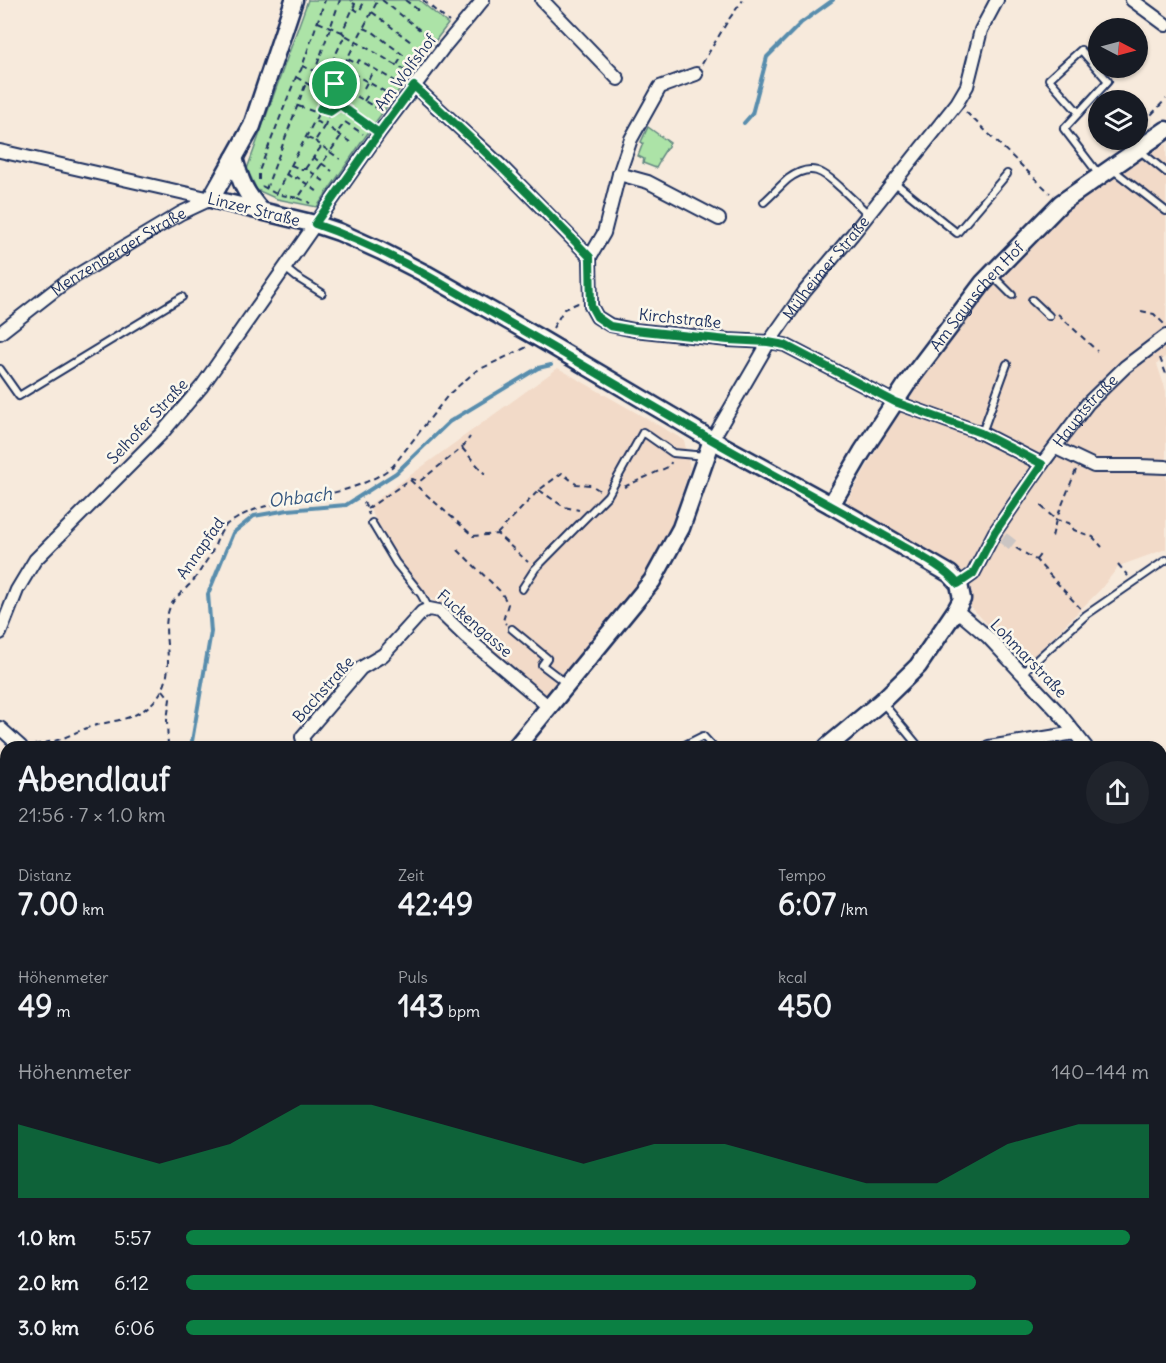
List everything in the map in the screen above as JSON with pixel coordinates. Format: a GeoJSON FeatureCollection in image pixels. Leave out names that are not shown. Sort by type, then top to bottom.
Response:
{"type":"FeatureCollection","features":[{"type":"Feature","properties":{"kind":"main road"},"geometry":{"type":"LineString","coordinates":[[211,199],[252,126],[294,0]]}},
{"type":"Feature","properties":{"kind":"main road","name":"Am Saynschen Hof"},"geometry":{"type":"LineString","coordinates":[[1148,143],[1166,130]]}},
{"type":"Feature","properties":{"kind":"main road","name":"Am Saynschen Hof"},"geometry":{"type":"LineString","coordinates":[[831,505],[862,452],[908,382],[976,292],[1061,203],[1138,150]]}},
{"type":"Feature","properties":{"kind":"main road"},"geometry":{"type":"LineString","coordinates":[[234,158],[240,181],[249,197],[261,211]]}},
{"type":"Feature","properties":{"kind":"main road","name":"Linzer Straße"},"geometry":{"type":"LineString","coordinates":[[211,199],[339,232],[426,274],[539,338],[710,448],[831,505],[950,574],[958,584]]}},
{"type":"Feature","properties":{"kind":"main road","name":"Mülheimer Straße"},"geometry":{"type":"LineString","coordinates":[[521,741],[652,581],[681,528],[710,448]]}},
{"type":"Feature","properties":{"kind":"main road"},"geometry":{"type":"LineString","coordinates":[[835,741],[882,701],[918,666],[962,599],[958,584]]}},
{"type":"Feature","properties":{"kind":"street","name":"Am Wolfshof"},"geometry":{"type":"LineString","coordinates":[[315,224],[414,86],[483,0]]}},
{"type":"Feature","properties":{"kind":"street"},"geometry":{"type":"LineString","coordinates":[[542,0],[618,79]]}},
{"type":"Feature","properties":{"kind":"street","name":"Mülheimer Straße"},"geometry":{"type":"LineString","coordinates":[[710,448],[768,342],[805,291],[957,103],[967,86],[981,30],[997,0]]}},
{"type":"Feature","properties":{"kind":"street"},"geometry":{"type":"LineString","coordinates":[[1132,0],[1166,25]]}},
{"type":"Feature","properties":{"kind":"street"},"geometry":{"type":"LineString","coordinates":[[591,306],[590,257],[604,233],[631,139],[660,87],[696,74]]}},
{"type":"Feature","properties":{"kind":"street"},"geometry":{"type":"LineString","coordinates":[[414,86],[537,201],[590,257]]}},
{"type":"Feature","properties":{"kind":"street","name":"Linzer Straße"},"geometry":{"type":"LineString","coordinates":[[0,151],[211,199]]}},
{"type":"Feature","properties":{"kind":"street"},"geometry":{"type":"LineString","coordinates":[[620,174],[648,182],[718,219]]}},
{"type":"Feature","properties":{"kind":"street","name":"Menzenberger Straße"},"geometry":{"type":"LineString","coordinates":[[0,333],[64,283],[151,230],[211,199]]}},
{"type":"Feature","properties":{"kind":"street","name":"Selhofer Straße"},"geometry":{"type":"LineString","coordinates":[[1,625],[34,560],[162,433],[202,386],[315,224]]}},
{"type":"Feature","properties":{"kind":"street","name":"Kirchstraße"},"geometry":{"type":"LineString","coordinates":[[591,306],[597,317],[610,326],[785,345],[895,402],[981,433],[1042,464]]}},
{"type":"Feature","properties":{"kind":"street","name":"Hauptstraße"},"geometry":{"type":"LineString","coordinates":[[958,584],[973,574],[1042,464],[1088,404],[1125,366],[1166,336]]}},
{"type":"Feature","properties":{"kind":"street"},"geometry":{"type":"LineString","coordinates":[[1056,448],[1094,466],[1166,467]]}},
{"type":"Feature","properties":{"kind":"street","name":"Fuckengasse"},"geometry":{"type":"LineString","coordinates":[[429,609],[438,611],[549,707]]}},
{"type":"Feature","properties":{"kind":"street","name":"Bachstraße"},"geometry":{"type":"LineString","coordinates":[[303,741],[302,737],[361,668],[383,655],[422,612],[429,609]]}},
{"type":"Feature","properties":{"kind":"street","name":"Lohmarstraße"},"geometry":{"type":"LineString","coordinates":[[956,610],[988,637],[1059,713],[1081,741]]}},
{"type":"Feature","properties":{"kind":"street"},"geometry":{"type":"LineString","coordinates":[[0,728],[16,741]]}},
{"type":"Feature","properties":{"kind":"street"},"geometry":{"type":"LineString","coordinates":[[1029,741],[1075,734]]}},
{"type":"Feature","properties":{"kind":"lane"},"geometry":{"type":"LineString","coordinates":[[1079,113],[1049,79],[1081,50],[1108,81],[1079,113],[1064,129],[1106,172],[1166,211]]}},
{"type":"Feature","properties":{"kind":"lane"},"geometry":{"type":"LineString","coordinates":[[1138,150],[1166,172]]}},
{"type":"Feature","properties":{"kind":"lane"},"geometry":{"type":"LineString","coordinates":[[764,202],[788,179],[800,172],[815,170],[825,173],[869,214]]}},
{"type":"Feature","properties":{"kind":"lane"},"geometry":{"type":"LineString","coordinates":[[894,182],[957,233],[1008,174]]}},
{"type":"Feature","properties":{"kind":"lane"},"geometry":{"type":"LineString","coordinates":[[284,268],[322,293]]}},
{"type":"Feature","properties":{"kind":"lane"},"geometry":{"type":"LineString","coordinates":[[992,275],[1012,295]]}},
{"type":"Feature","properties":{"kind":"lane"},"geometry":{"type":"LineString","coordinates":[[0,369],[19,396],[182,297]]}},
{"type":"Feature","properties":{"kind":"lane"},"geometry":{"type":"LineString","coordinates":[[1032,300],[1049,316]]}},
{"type":"Feature","properties":{"kind":"lane"},"geometry":{"type":"LineString","coordinates":[[981,433],[1007,364]]}},
{"type":"Feature","properties":{"kind":"lane"},"geometry":{"type":"LineString","coordinates":[[522,589],[535,569],[608,495],[643,432],[673,453],[710,448]]}},
{"type":"Feature","properties":{"kind":"lane","name":"Fuckengasse"},"geometry":{"type":"LineString","coordinates":[[372,523],[396,563],[421,594],[429,609]]}},
{"type":"Feature","properties":{"kind":"lane"},"geometry":{"type":"LineString","coordinates":[[1022,674],[1086,615],[1166,560]]}},
{"type":"Feature","properties":{"kind":"lane"},"geometry":{"type":"LineString","coordinates":[[510,628],[547,658],[542,665],[567,684]]}},
{"type":"Feature","properties":{"kind":"lane"},"geometry":{"type":"LineString","coordinates":[[882,701],[913,741]]}},
{"type":"Feature","properties":{"kind":"lane"},"geometry":{"type":"LineString","coordinates":[[693,741],[703,736],[708,741]]}},
{"type":"Feature","properties":{"kind":"path"},"geometry":{"type":"LineString","coordinates":[[310,203],[276,194],[258,184],[259,171],[302,66],[325,0]]}},
{"type":"Feature","properties":{"kind":"path"},"geometry":{"type":"LineString","coordinates":[[302,66],[315,71],[340,0]]}},
{"type":"Feature","properties":{"kind":"path"},"geometry":{"type":"LineString","coordinates":[[316,88],[323,81],[344,34],[355,4],[350,2],[351,0]]}},
{"type":"Feature","properties":{"kind":"path"},"geometry":{"type":"LineString","coordinates":[[353,8],[359,12],[365,0]]}},
{"type":"Feature","properties":{"kind":"path"},"geometry":{"type":"LineString","coordinates":[[276,194],[380,0],[444,47]]}},
{"type":"Feature","properties":{"kind":"path"},"geometry":{"type":"LineString","coordinates":[[405,0],[418,10]]}},
{"type":"Feature","properties":{"kind":"path"},"geometry":{"type":"LineString","coordinates":[[423,0],[458,30]]}},
{"type":"Feature","properties":{"kind":"path"},"geometry":{"type":"LineString","coordinates":[[696,74],[743,0]]}},
{"type":"Feature","properties":{"kind":"path"},"geometry":{"type":"LineString","coordinates":[[372,12],[411,42]]}},
{"type":"Feature","properties":{"kind":"path"},"geometry":{"type":"LineString","coordinates":[[318,22],[332,27],[408,72]]}},
{"type":"Feature","properties":{"kind":"path"},"geometry":{"type":"LineString","coordinates":[[364,28],[373,32],[403,55],[397,65]]}},
{"type":"Feature","properties":{"kind":"path"},"geometry":{"type":"LineString","coordinates":[[348,59],[357,64],[359,60],[400,84]]}},
{"type":"Feature","properties":{"kind":"path"},"geometry":{"type":"LineString","coordinates":[[343,68],[391,95]]}},
{"type":"Feature","properties":{"kind":"path"},"geometry":{"type":"LineString","coordinates":[[364,87],[374,69]]}},
{"type":"Feature","properties":{"kind":"path"},"geometry":{"type":"LineString","coordinates":[[296,77],[328,96]]}},
{"type":"Feature","properties":{"kind":"path"},"geometry":{"type":"LineString","coordinates":[[266,189],[306,83]]}},
{"type":"Feature","properties":{"kind":"path"},"geometry":{"type":"LineString","coordinates":[[335,84],[347,94],[351,93],[380,110]]}},
{"type":"Feature","properties":{"kind":"path"},"geometry":{"type":"LineString","coordinates":[[315,141],[330,112],[340,105],[347,94]]}},
{"type":"Feature","properties":{"kind":"path"},"geometry":{"type":"LineString","coordinates":[[364,101],[368,95],[370,97]]}},
{"type":"Feature","properties":{"kind":"path"},"geometry":{"type":"LineString","coordinates":[[1148,118],[1166,99]]}},
{"type":"Feature","properties":{"kind":"path"},"geometry":{"type":"LineString","coordinates":[[957,103],[1061,203]]}},
{"type":"Feature","properties":{"kind":"path"},"geometry":{"type":"LineString","coordinates":[[340,105],[379,133]]}},
{"type":"Feature","properties":{"kind":"path"},"geometry":{"type":"LineString","coordinates":[[297,106],[318,114]]}},
{"type":"Feature","properties":{"kind":"path"},"geometry":{"type":"LineString","coordinates":[[320,109],[330,112]]}},
{"type":"Feature","properties":{"kind":"path"},"geometry":{"type":"LineString","coordinates":[[314,121],[325,125],[350,142]]}},
{"type":"Feature","properties":{"kind":"path"},"geometry":{"type":"LineString","coordinates":[[337,133],[345,122],[363,135]]}},
{"type":"Feature","properties":{"kind":"path"},"geometry":{"type":"LineString","coordinates":[[298,198],[341,136]]}},
{"type":"Feature","properties":{"kind":"path"},"geometry":{"type":"LineString","coordinates":[[306,137],[340,159]]}},
{"type":"Feature","properties":{"kind":"path"},"geometry":{"type":"LineString","coordinates":[[305,169],[321,146]]}},
{"type":"Feature","properties":{"kind":"path"},"geometry":{"type":"LineString","coordinates":[[313,158],[332,171]]}},
{"type":"Feature","properties":{"kind":"path"},"geometry":{"type":"LineString","coordinates":[[291,165],[305,169],[325,182]]}},
{"type":"Feature","properties":{"kind":"path"},"geometry":{"type":"LineString","coordinates":[[286,174],[296,179],[297,177],[318,192]]}},
{"type":"Feature","properties":{"kind":"path","name":"Annapfad"},"geometry":{"type":"LineString","coordinates":[[168,741],[167,720],[170,699],[163,690],[167,676],[168,657],[166,620],[170,606],[200,572],[227,524],[249,511],[359,485],[383,474],[393,466],[449,394],[476,371],[530,345],[551,332],[564,309],[578,303],[591,306]]}},
{"type":"Feature","properties":{"kind":"path"},"geometry":{"type":"LineString","coordinates":[[1142,311],[1154,314],[1166,325]]}},
{"type":"Feature","properties":{"kind":"path"},"geometry":{"type":"LineString","coordinates":[[1049,316],[1059,314],[1097,351]]}},
{"type":"Feature","properties":{"kind":"path"},"geometry":{"type":"LineString","coordinates":[[1155,344],[1166,374]]}},
{"type":"Feature","properties":{"kind":"path"},"geometry":{"type":"LineString","coordinates":[[367,510],[410,480],[420,481],[462,448],[470,437]]}},
{"type":"Feature","properties":{"kind":"path"},"geometry":{"type":"LineString","coordinates":[[462,448],[484,474]]}},
{"type":"Feature","properties":{"kind":"path"},"geometry":{"type":"LineString","coordinates":[[410,480],[472,536],[497,534],[539,490],[562,473],[576,484],[591,485],[608,495],[670,466],[673,453]]}},
{"type":"Feature","properties":{"kind":"path"},"geometry":{"type":"LineString","coordinates":[[1051,541],[1056,520],[1081,459]]}},
{"type":"Feature","properties":{"kind":"path"},"geometry":{"type":"LineString","coordinates":[[539,490],[564,507],[591,513]]}},
{"type":"Feature","properties":{"kind":"path"},"geometry":{"type":"LineString","coordinates":[[364,502],[372,523]]}},
{"type":"Feature","properties":{"kind":"path"},"geometry":{"type":"LineString","coordinates":[[1041,506],[1056,520],[1069,523],[1074,530],[1094,537],[1102,547]]}},
{"type":"Feature","properties":{"kind":"path"},"geometry":{"type":"LineString","coordinates":[[497,534],[535,569]]}},
{"type":"Feature","properties":{"kind":"path"},"geometry":{"type":"LineString","coordinates":[[1016,548],[1036,560],[1086,615]]}},
{"type":"Feature","properties":{"kind":"path"},"geometry":{"type":"LineString","coordinates":[[458,550],[501,592],[508,604],[503,621],[510,628]]}},
{"type":"Feature","properties":{"kind":"path"},"geometry":{"type":"LineString","coordinates":[[1036,560],[1042,552]]}},
{"type":"Feature","properties":{"kind":"path"},"geometry":{"type":"LineString","coordinates":[[1118,564],[1134,583]]}},
{"type":"Feature","properties":{"kind":"path"},"geometry":{"type":"LineString","coordinates":[[53,741],[90,727],[137,715],[148,708],[163,690]]}},
{"type":"Feature","properties":{"kind":"shaded area"},"geometry":{"type":"Polygon","coordinates":[[[1166,144],[1166,356],[1157,364],[1166,391],[1166,549],[1119,566],[1100,590],[1026,664],[965,601],[970,585],[960,570],[845,504],[910,392],[958,326],[1012,262],[1046,227],[1082,196],[1166,144]]]}},
{"type":"Feature","properties":{"kind":"shaded area"},"geometry":{"type":"Polygon","coordinates":[[[558,368],[684,440],[690,468],[669,533],[655,561],[546,703],[469,636],[408,575],[368,506],[558,368]]]}},
{"type":"Feature","properties":{"kind":"green space"},"geometry":{"type":"Polygon","coordinates":[[[308,0],[419,0],[448,24],[372,127],[317,207],[277,199],[257,190],[247,169],[308,0]]]}},
{"type":"Feature","properties":{"kind":"green space"},"geometry":{"type":"Polygon","coordinates":[[[648,127],[670,143],[656,168],[643,163],[644,159],[638,156],[648,127]]]}},
{"type":"Feature","properties":{"kind":"waterway","name":"Ohbach"},"geometry":{"type":"LineString","coordinates":[[744,123],[752,114],[767,57],[801,23],[833,0]]}},
{"type":"Feature","properties":{"kind":"waterway","name":"Ohbach"},"geometry":{"type":"LineString","coordinates":[[192,741],[211,632],[208,594],[233,533],[254,516],[288,510],[346,505],[396,473],[449,422],[538,368],[551,365]]}},
{"type":"Feature","properties":{"kind":"tunnel"},"geometry":{"type":"LineString","coordinates":[[1003,538],[1016,548]]}},
{"type":"Feature","properties":{"kind":"route"},"geometry":{"type":"LineString","coordinates":[[335,84],[320,109],[330,112],[340,105],[372,127],[379,133],[414,86],[537,201],[590,257],[591,306],[597,317],[610,326],[785,345],[895,402],[981,433],[1042,464],[995,532],[973,574],[958,584],[950,574],[712,440],[426,274],[339,232],[315,224],[379,133],[340,105],[347,94],[335,84]]}}]}
